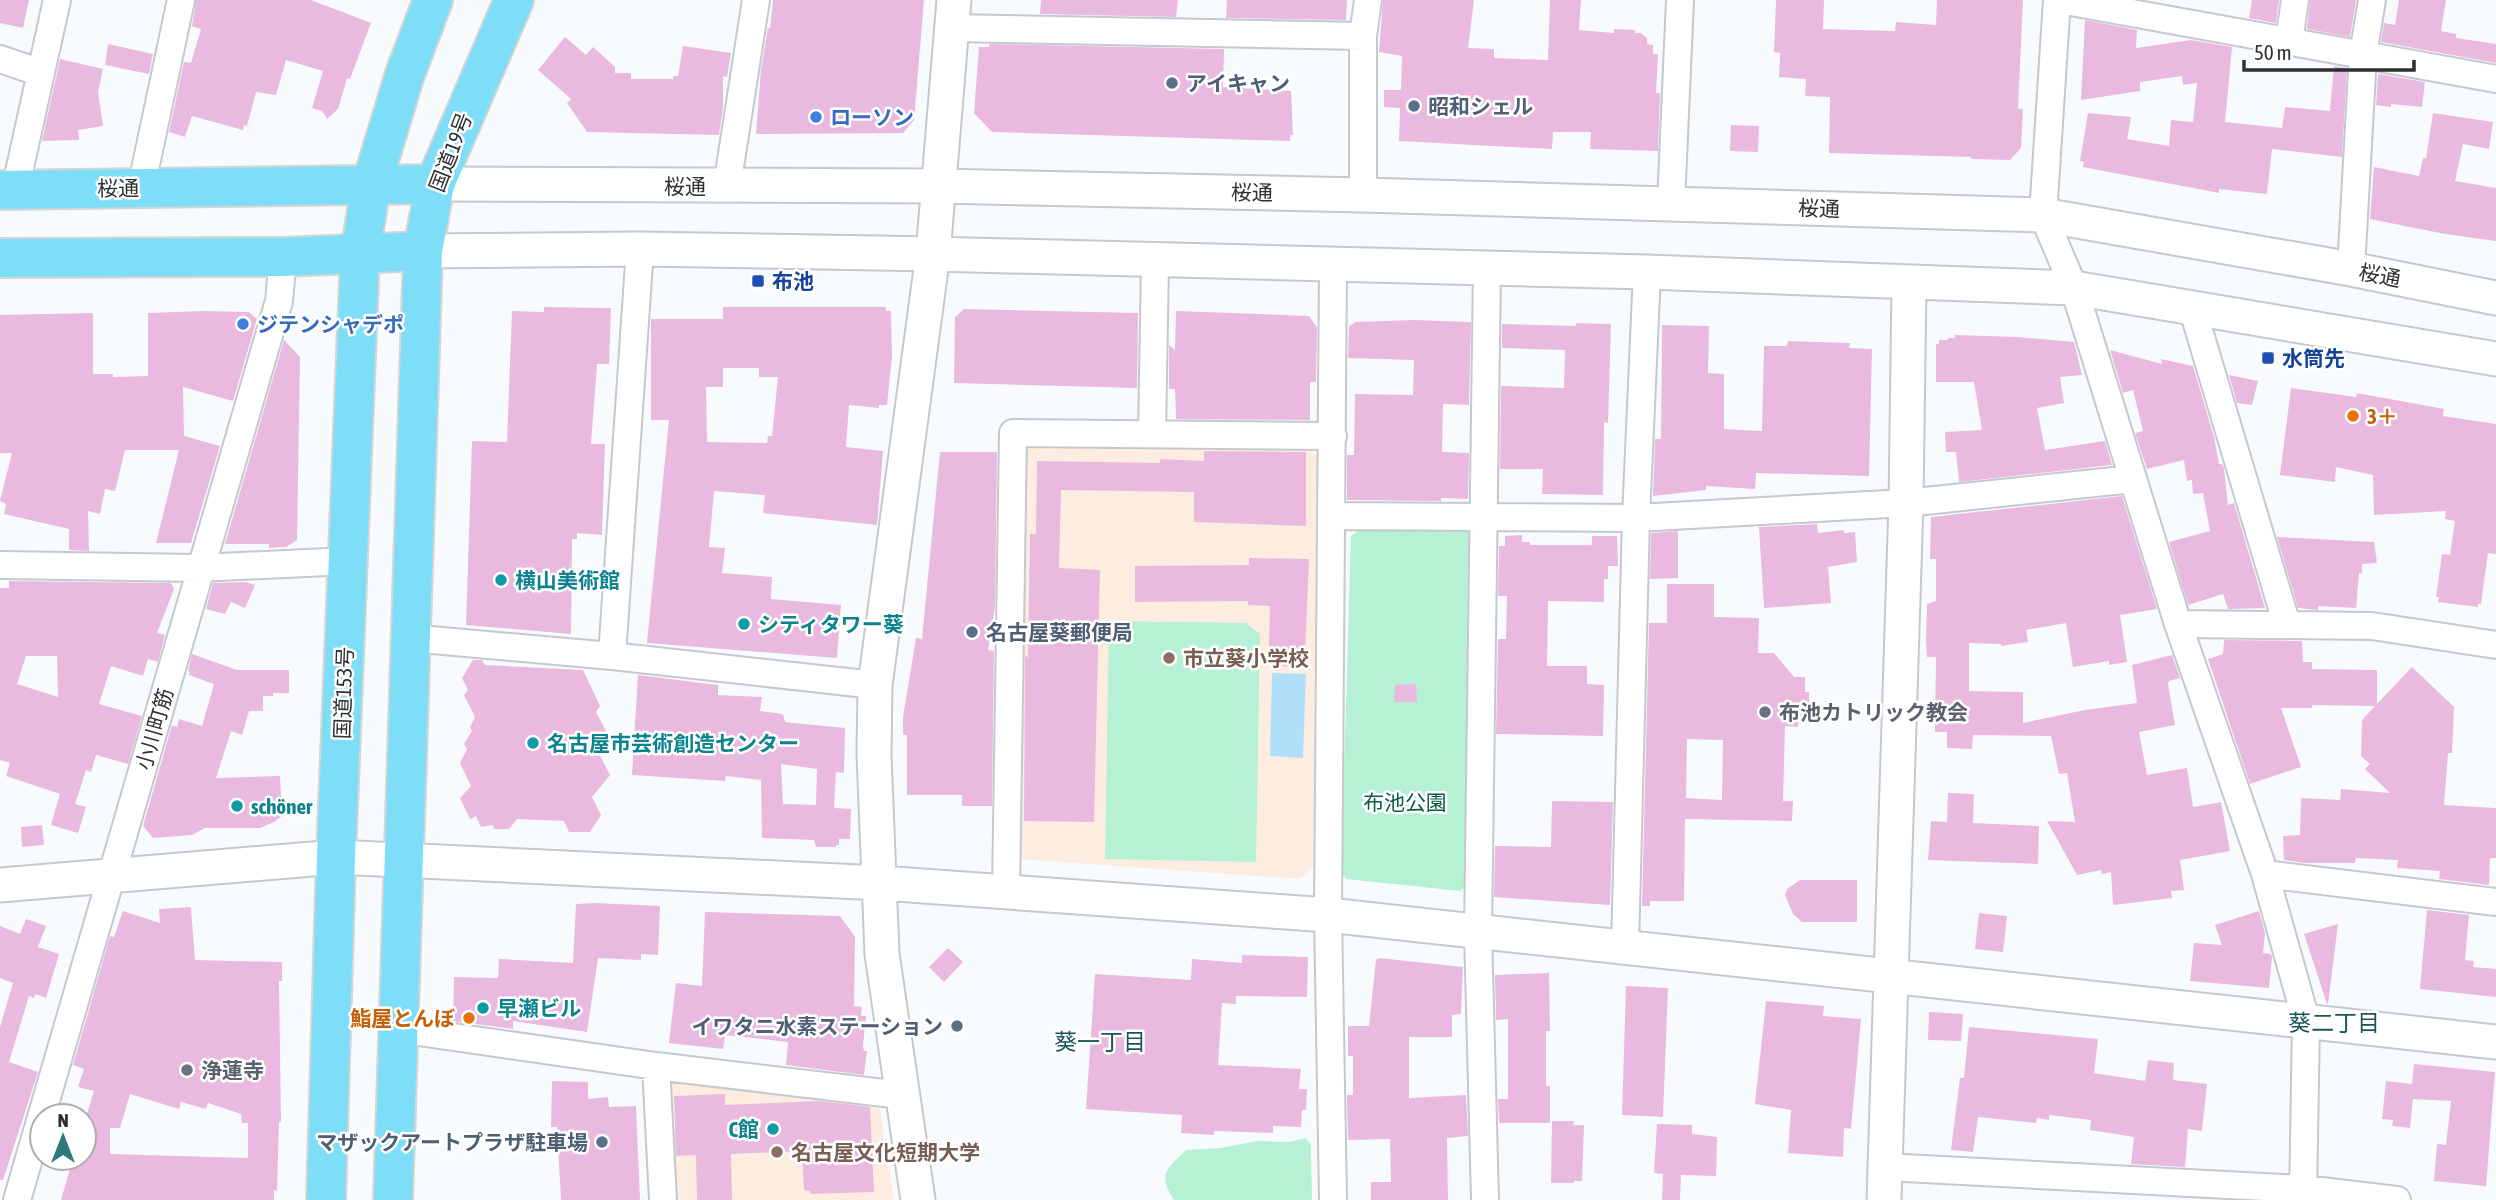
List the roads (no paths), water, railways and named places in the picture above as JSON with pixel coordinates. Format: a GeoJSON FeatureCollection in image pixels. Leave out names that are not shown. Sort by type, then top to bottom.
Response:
{"type":"FeatureCollection","features":[{"type":"Feature","properties":{"kind":"highway"},"geometry":{"type":"LineString","coordinates":[[371,186],[405,74],[432,0]]}},
{"type":"Feature","properties":{"kind":"highway","name":"国道19号"},"geometry":{"type":"LineString","coordinates":[[423,251],[435,184],[514,0]]}},
{"type":"Feature","properties":{"kind":"highway","name":"桜通"},"geometry":{"type":"LineString","coordinates":[[8,190],[435,184]]}},
{"type":"Feature","properties":{"kind":"highway","name":"国道153号"},"geometry":{"type":"LineString","coordinates":[[326,1200],[336,857],[360,254],[371,186]]}},
{"type":"Feature","properties":{"kind":"highway"},"geometry":{"type":"LineString","coordinates":[[0,258],[283,257],[423,251],[393,1200]]}},
{"type":"Feature","properties":{"kind":"street"},"geometry":{"type":"LineString","coordinates":[[8,190],[41,73],[57,0]]}},
{"type":"Feature","properties":{"kind":"street"},"geometry":{"type":"LineString","coordinates":[[141,188],[181,0]]}},
{"type":"Feature","properties":{"kind":"street"},"geometry":{"type":"LineString","coordinates":[[727,186],[756,0]]}},
{"type":"Feature","properties":{"kind":"street"},"geometry":{"type":"LineString","coordinates":[[1363,195],[1363,36],[1368,0]]}},
{"type":"Feature","properties":{"kind":"street"},"geometry":{"type":"LineString","coordinates":[[1671,204],[1680,0]]}},
{"type":"Feature","properties":{"kind":"street"},"geometry":{"type":"LineString","coordinates":[[2304,1195],[2306,1020],[2265,874],[2178,624],[2074,289],[2043,215],[2058,0],[2496,79]]}},
{"type":"Feature","properties":{"kind":"street"},"geometry":{"type":"LineString","coordinates":[[2289,41],[2295,0]]}},
{"type":"Feature","properties":{"kind":"street"},"geometry":{"type":"LineString","coordinates":[[2351,269],[2363,55],[2372,0]]}},
{"type":"Feature","properties":{"kind":"street"},"geometry":{"type":"LineString","coordinates":[[918,1200],[881,954],[881,883],[874,755],[875,685],[933,254],[953,14],[1363,36]]}},
{"type":"Feature","properties":{"kind":"street"},"geometry":{"type":"LineString","coordinates":[[0,59],[41,73]]}},
{"type":"Feature","properties":{"kind":"street","name":"桜通"},"geometry":{"type":"LineString","coordinates":[[435,184],[939,186],[1363,195],[2043,215],[2351,269],[2496,298]]}},
{"type":"Feature","properties":{"kind":"street"},"geometry":{"type":"LineString","coordinates":[[612,656],[640,249]]}},
{"type":"Feature","properties":{"kind":"street"},"geometry":{"type":"LineString","coordinates":[[423,251],[640,249],[933,254],[1647,272],[2074,289],[2496,359]]}},
{"type":"Feature","properties":{"kind":"street","name":"小川町筋"},"geometry":{"type":"LineString","coordinates":[[17,1200],[279,301],[283,257]]}},
{"type":"Feature","properties":{"kind":"street"},"geometry":{"type":"LineString","coordinates":[[1152,434],[1155,260]]}},
{"type":"Feature","properties":{"kind":"street"},"geometry":{"type":"LineString","coordinates":[[1333,265],[1328,915],[1333,1200]]}},
{"type":"Feature","properties":{"kind":"street"},"geometry":{"type":"LineString","coordinates":[[1485,1200],[1478,932],[1487,268]]}},
{"type":"Feature","properties":{"kind":"street"},"geometry":{"type":"LineString","coordinates":[[1625,948],[1636,518],[1647,272]]}},
{"type":"Feature","properties":{"kind":"street"},"geometry":{"type":"LineString","coordinates":[[1884,1200],[1906,503],[1909,282]]}},
{"type":"Feature","properties":{"kind":"street"},"geometry":{"type":"LineString","coordinates":[[2192,307],[2287,625]]}},
{"type":"Feature","properties":{"kind":"street"},"geometry":{"type":"LineString","coordinates":[[1006,892],[1013,433],[1333,436]]}},
{"type":"Feature","properties":{"kind":"street"},"geometry":{"type":"LineString","coordinates":[[1333,516],[1636,518],[1906,503],[2133,479]]}},
{"type":"Feature","properties":{"kind":"street"},"geometry":{"type":"LineString","coordinates":[[0,565],[200,568],[348,561]]}},
{"type":"Feature","properties":{"kind":"street"},"geometry":{"type":"LineString","coordinates":[[2178,624],[2372,626],[2496,645]]}},
{"type":"Feature","properties":{"kind":"street"},"geometry":{"type":"LineString","coordinates":[[409,639],[612,656],[875,685]]}},
{"type":"Feature","properties":{"kind":"street"},"geometry":{"type":"LineString","coordinates":[[0,886],[336,857],[881,883],[1328,915],[2496,1042]]}},
{"type":"Feature","properties":{"kind":"street"},"geometry":{"type":"LineString","coordinates":[[2265,874],[2496,902]]}},
{"type":"Feature","properties":{"kind":"street"},"geometry":{"type":"LineString","coordinates":[[398,1029],[656,1066],[901,1095]]}},
{"type":"Feature","properties":{"kind":"street"},"geometry":{"type":"LineString","coordinates":[[656,1066],[663,1200]]}},
{"type":"Feature","properties":{"kind":"street"},"geometry":{"type":"LineString","coordinates":[[1885,1167],[2397,1200]]}},
{"type":"Feature","properties":{"kind":"water"},"geometry":{"type":"Polygon","coordinates":[[[1272,673],[1306,674],[1303,758],[1270,756],[1272,673]]]}},
{"type":"Feature","properties":{"kind":"place","name":"アイキャン"},"geometry":{"type":"Point","coordinates":[1172,83]}},
{"type":"Feature","properties":{"kind":"place","name":"昭和シェル"},"geometry":{"type":"Point","coordinates":[1414,106]}},
{"type":"Feature","properties":{"kind":"place","name":"ローソン"},"geometry":{"type":"Point","coordinates":[816,117]}},
{"type":"Feature","properties":{"kind":"place","name":"布池"},"geometry":{"type":"Point","coordinates":[758,281]}},
{"type":"Feature","properties":{"kind":"place","name":"ジテンシャデポ"},"geometry":{"type":"Point","coordinates":[243,324]}},
{"type":"Feature","properties":{"kind":"place","name":"水筒先"},"geometry":{"type":"Point","coordinates":[2268,358]}},
{"type":"Feature","properties":{"kind":"place","name":"3＋"},"geometry":{"type":"Point","coordinates":[2353,416]}},
{"type":"Feature","properties":{"kind":"place","name":"横山美術館"},"geometry":{"type":"Point","coordinates":[501,580]}},
{"type":"Feature","properties":{"kind":"place","name":"シティタワー葵"},"geometry":{"type":"Point","coordinates":[744,624]}},
{"type":"Feature","properties":{"kind":"place","name":"名古屋葵郵便局"},"geometry":{"type":"Point","coordinates":[972,632]}},
{"type":"Feature","properties":{"kind":"place","name":"市立葵小学校"},"geometry":{"type":"Point","coordinates":[1169,658]}},
{"type":"Feature","properties":{"kind":"place","name":"布池カトリック教会"},"geometry":{"type":"Point","coordinates":[1765,712]}},
{"type":"Feature","properties":{"kind":"place","name":"名古屋市芸術創造センター"},"geometry":{"type":"Point","coordinates":[533,743]}},
{"type":"Feature","properties":{"kind":"place","name":"schöner"},"geometry":{"type":"Point","coordinates":[237,806]}},
{"type":"Feature","properties":{"kind":"place","name":"早瀬ビル"},"geometry":{"type":"Point","coordinates":[483,1008]}},
{"type":"Feature","properties":{"kind":"place","name":"鮨屋とんぼ"},"geometry":{"type":"Point","coordinates":[469,1018]}},
{"type":"Feature","properties":{"kind":"place","name":"イワタニ水素ステーション"},"geometry":{"type":"Point","coordinates":[957,1026]}},
{"type":"Feature","properties":{"kind":"place","name":"浄蓮寺"},"geometry":{"type":"Point","coordinates":[187,1070]}},
{"type":"Feature","properties":{"kind":"place","name":"C館"},"geometry":{"type":"Point","coordinates":[773,1129]}},
{"type":"Feature","properties":{"kind":"place","name":"マザックアートプラザ駐車場"},"geometry":{"type":"Point","coordinates":[602,1142]}},
{"type":"Feature","properties":{"kind":"place","name":"名古屋文化短期大学"},"geometry":{"type":"Point","coordinates":[777,1152]}},
{"type":"Feature","properties":{"kind":"district","name":"葵二丁目"},"geometry":{"type":"Point","coordinates":[2334,1023]}},
{"type":"Feature","properties":{"kind":"district","name":"葵一丁目"},"geometry":{"type":"Point","coordinates":[1100,1042]}},
{"type":"Feature","properties":{"kind":"park label","name":"布池公園"},"geometry":{"type":"Point","coordinates":[1405,802]}}]}
